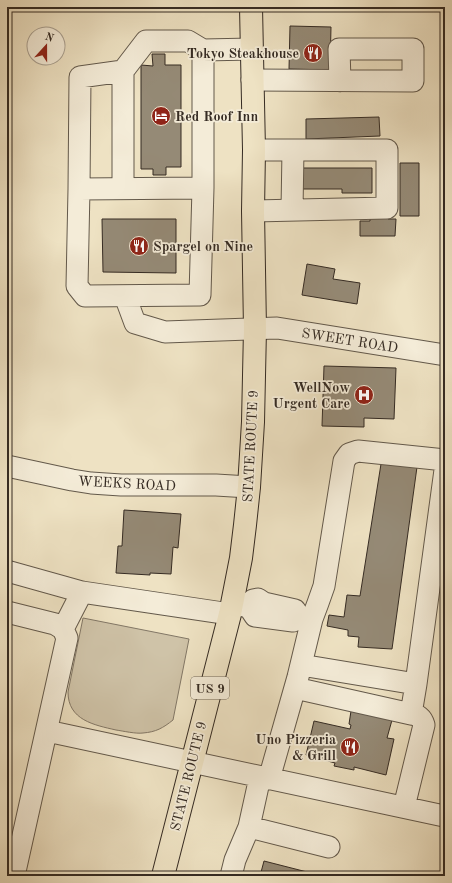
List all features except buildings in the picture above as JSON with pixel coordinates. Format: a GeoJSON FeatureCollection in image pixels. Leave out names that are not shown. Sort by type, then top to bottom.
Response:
{"type":"FeatureCollection","features":[{"type":"Feature","properties":{"kind":"main road","name":"STATE ROUTE 9"},"geometry":{"type":"LineString","coordinates":[[163,876],[191,762],[237,608],[253,422],[256,329],[251,7]]}},
{"type":"Feature","properties":{"kind":"street"},"geometry":{"type":"LineString","coordinates":[[123,188],[123,71],[146,41],[188,41],[203,50],[252,49]]}},
{"type":"Feature","properties":{"kind":"street"},"geometry":{"type":"LineString","coordinates":[[123,71],[80,76],[77,286],[85,296],[200,295],[203,188],[203,50]]}},
{"type":"Feature","properties":{"kind":"street"},"geometry":{"type":"LineString","coordinates":[[252,80],[340,81]]}},
{"type":"Feature","properties":{"kind":"street"},"geometry":{"type":"LineString","coordinates":[[253,211],[387,208],[387,150],[254,150]]}},
{"type":"Feature","properties":{"kind":"street"},"geometry":{"type":"LineString","coordinates":[[292,150],[292,210]]}},
{"type":"Feature","properties":{"kind":"street"},"geometry":{"type":"LineString","coordinates":[[79,189],[203,188]]}},
{"type":"Feature","properties":{"kind":"street","name":"SWEET ROAD"},"geometry":{"type":"LineString","coordinates":[[125,296],[135,323],[165,332],[276,328],[445,355]]}},
{"type":"Feature","properties":{"kind":"street"},"geometry":{"type":"LineString","coordinates":[[231,876],[235,860],[249,827],[295,688],[300,666],[306,618],[318,603],[324,586],[344,461],[349,454],[358,451],[445,460]]}},
{"type":"Feature","properties":{"kind":"street","name":"WEEKS ROAD"},"geometry":{"type":"LineString","coordinates":[[7,466],[98,484],[152,486],[216,485],[248,487]]}},
{"type":"Feature","properties":{"kind":"street"},"geometry":{"type":"LineString","coordinates":[[411,714],[445,470]]}},
{"type":"Feature","properties":{"kind":"street"},"geometry":{"type":"LineString","coordinates":[[7,571],[82,592],[237,608],[255,616],[293,621],[306,618]]}},
{"type":"Feature","properties":{"kind":"street"},"geometry":{"type":"LineString","coordinates":[[63,629],[82,592]]}},
{"type":"Feature","properties":{"kind":"street"},"geometry":{"type":"LineString","coordinates":[[7,612],[55,624],[63,629],[68,638],[14,876]]}},
{"type":"Feature","properties":{"kind":"street"},"geometry":{"type":"LineString","coordinates":[[300,666],[416,684]]}},
{"type":"Feature","properties":{"kind":"street"},"geometry":{"type":"LineString","coordinates":[[295,688],[417,715],[422,719],[424,725],[404,807]]}},
{"type":"Feature","properties":{"kind":"street"},"geometry":{"type":"LineString","coordinates":[[47,731],[444,816]]}},
{"type":"Feature","properties":{"kind":"street"},"geometry":{"type":"LineString","coordinates":[[249,827],[329,847]]}},
{"type":"Feature","properties":{"kind":"shaded area"},"geometry":{"type":"Polygon","coordinates":[[[83,618],[189,639],[173,720],[156,731],[137,733],[99,726],[84,720],[77,715],[72,709],[68,692],[83,618]]]}},
{"type":"Feature","properties":{"kind":"place","name":"Tokyo Steakhouse"},"geometry":{"type":"Point","coordinates":[313,53]}},
{"type":"Feature","properties":{"kind":"place","name":"Red Roof Inn"},"geometry":{"type":"Point","coordinates":[161,116]}},
{"type":"Feature","properties":{"kind":"place","name":"Spargel on Nine"},"geometry":{"type":"Point","coordinates":[139,246]}},
{"type":"Feature","properties":{"kind":"place","name":"WellNow Urgent Care"},"geometry":{"type":"Point","coordinates":[364,395]}},
{"type":"Feature","properties":{"kind":"place","name":"Uno Pizzeria & Grill"},"geometry":{"type":"Point","coordinates":[350,747]}}]}
